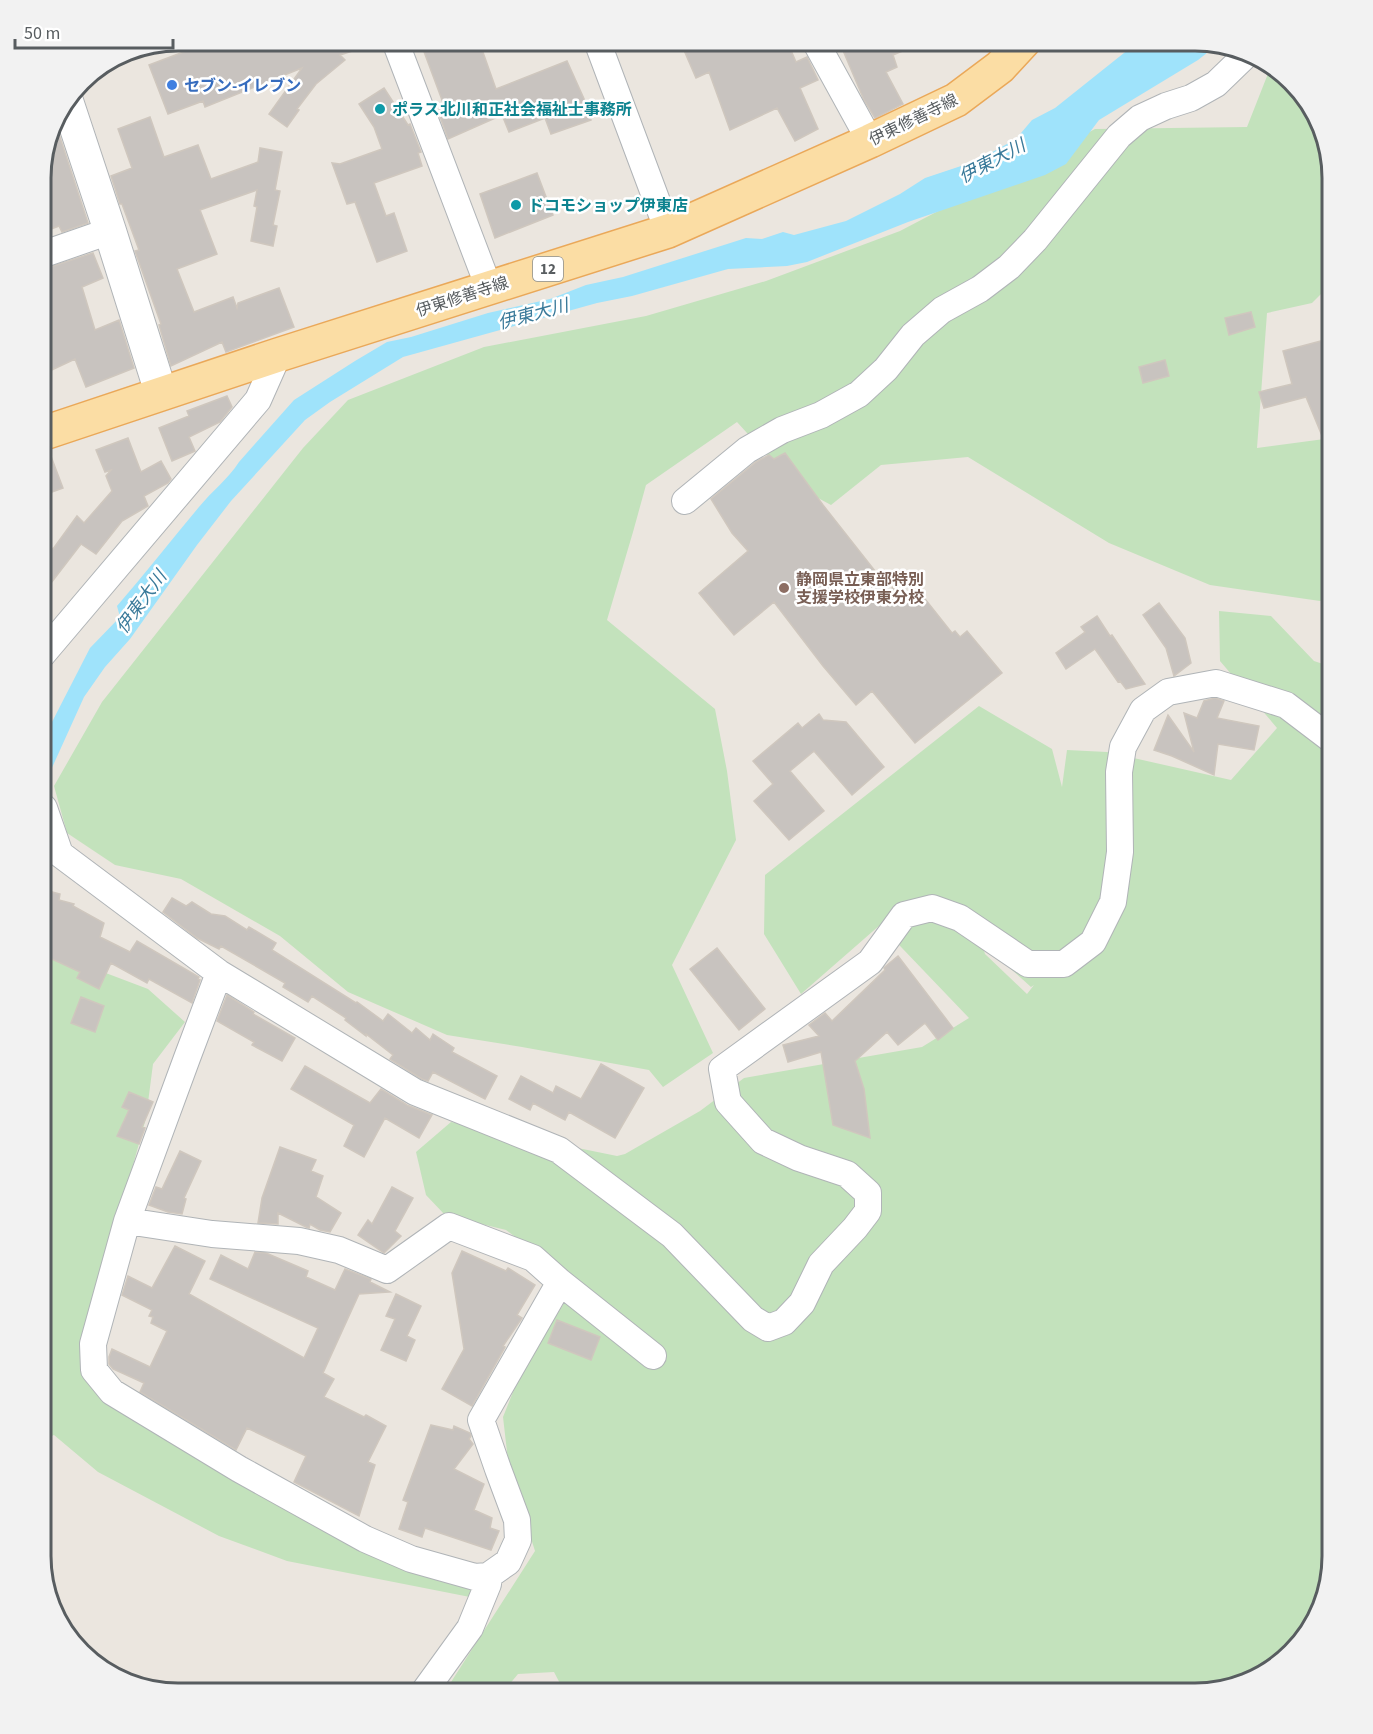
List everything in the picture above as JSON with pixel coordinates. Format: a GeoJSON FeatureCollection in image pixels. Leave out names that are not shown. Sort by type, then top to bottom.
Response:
{"type":"FeatureCollection","features":[{"type":"Feature","properties":{"kind":"main road","name":"伊東修善寺線"},"geometry":{"type":"LineString","coordinates":[[51,431],[278,355],[668,231],[956,100],[1000,67],[1015,51]]}},
{"type":"Feature","properties":{"kind":"street"},"geometry":{"type":"LineString","coordinates":[[399,51],[489,288]]}},
{"type":"Feature","properties":{"kind":"street"},"geometry":{"type":"LineString","coordinates":[[601,51],[668,231]]}},
{"type":"Feature","properties":{"kind":"street"},"geometry":{"type":"LineString","coordinates":[[820,51],[870,141]]}},
{"type":"Feature","properties":{"kind":"street"},"geometry":{"type":"LineString","coordinates":[[685,501],[747,450],[782,429],[821,415],[859,394],[886,369],[913,335],[942,310],[980,289],[1009,267],[1035,240],[1119,136],[1140,118],[1191,98],[1215,84],[1241,60]]}},
{"type":"Feature","properties":{"kind":"street"},"geometry":{"type":"LineString","coordinates":[[70,110],[161,393]]}},
{"type":"Feature","properties":{"kind":"street"},"geometry":{"type":"LineString","coordinates":[[51,252],[110,231]]}},
{"type":"Feature","properties":{"kind":"street"},"geometry":{"type":"LineString","coordinates":[[51,644],[258,400],[278,355]]}},
{"type":"Feature","properties":{"kind":"street"},"geometry":{"type":"LineString","coordinates":[[51,830],[60,854],[219,973],[415,1092],[559,1150],[672,1235],[753,1319],[768,1328],[784,1322],[802,1303],[821,1264],[868,1210],[868,1193],[847,1174],[799,1158],[763,1141],[728,1102],[722,1070],[870,962],[904,915],[932,908],[960,918],[1028,964],[1064,964],[1093,942],[1113,902],[1120,852],[1119,772],[1123,747],[1143,710],[1168,692],[1216,683],[1286,705],[1322,732]]}},
{"type":"Feature","properties":{"kind":"street"},"geometry":{"type":"LineString","coordinates":[[219,973],[127,1221],[93,1344],[94,1370],[112,1392],[229,1463],[365,1539],[411,1559],[475,1577],[488,1576],[508,1562],[518,1540],[517,1520],[481,1420],[560,1282]]}},
{"type":"Feature","properties":{"kind":"street"},"geometry":{"type":"LineString","coordinates":[[127,1221],[212,1234],[299,1241],[339,1250],[387,1270],[449,1226],[533,1258],[653,1356]]}},
{"type":"Feature","properties":{"kind":"street"},"geometry":{"type":"LineString","coordinates":[[431,1683],[470,1628],[488,1584]]}},
{"type":"Feature","properties":{"kind":"green space"},"geometry":{"type":"Polygon","coordinates":[[[1268,74],[1285,88],[1301,107],[1320,153],[1322,293],[1312,303],[1267,313],[1257,448],[1322,439],[1322,600],[1210,585],[1109,543],[968,457],[881,465],[831,505],[794,485],[737,422],[646,485],[607,620],[715,709],[727,771],[736,840],[672,965],[713,1053],[663,1087],[649,1070],[447,1035],[348,992],[280,936],[181,879],[115,865],[67,833],[54,786],[102,702],[303,448],[348,400],[484,347],[646,316],[766,281],[900,231],[1095,129],[1247,127],[1268,74]]]}},
{"type":"Feature","properties":{"kind":"green space"},"geometry":{"type":"Polygon","coordinates":[[[1219,611],[1271,616],[1314,661],[1322,664],[1322,1556],[1320,1581],[1315,1597],[1301,1627],[1290,1640],[1266,1662],[1251,1670],[1228,1679],[1195,1683],[560,1683],[554,1672],[518,1674],[510,1683],[450,1683],[535,1551],[509,1469],[503,1417],[523,1367],[563,1305],[548,1261],[506,1230],[445,1215],[426,1195],[416,1152],[451,1122],[617,1156],[625,1154],[700,1111],[744,1078],[922,1047],[969,1018],[880,925],[801,994],[764,934],[765,875],[979,706],[1052,749],[1062,787],[1067,750],[1107,752],[1231,780],[1277,728],[1220,661],[1219,611]],[[972,911],[985,954],[1027,994],[1034,985],[1031,987],[993,953],[972,911]]]}},
{"type":"Feature","properties":{"kind":"green space"},"geometry":{"type":"Polygon","coordinates":[[[51,953],[148,989],[185,1022],[153,1064],[146,1118],[84,1343],[86,1374],[475,1584],[475,1598],[287,1561],[219,1536],[98,1472],[54,1435],[51,1436],[51,953]]]}},
{"type":"Feature","properties":{"kind":"water","name":"伊東大川"},"geometry":{"type":"Polygon","coordinates":[[[1126,51],[1209,52],[1099,120],[1066,164],[1045,175],[908,222],[807,262],[787,266],[728,269],[403,357],[330,402],[305,420],[231,501],[197,545],[130,639],[105,667],[84,697],[51,770],[51,723],[90,648],[120,617],[117,606],[204,501],[294,400],[387,342],[411,337],[488,313],[550,299],[586,285],[623,277],[746,238],[762,239],[783,232],[794,235],[846,221],[900,194],[925,178],[976,161],[1016,139],[1032,120],[1055,108],[1126,51]]]}},
{"type":"Feature","properties":{"kind":"building"},"geometry":{"type":"Polygon","coordinates":[[[186,51],[352,51],[340,55],[345,60],[316,84],[287,127],[269,114],[302,68],[205,107],[203,101],[168,114],[149,65],[186,51]]]}},
{"type":"Feature","properties":{"kind":"building"},"geometry":{"type":"Polygon","coordinates":[[[424,51],[483,51],[496,89],[567,61],[591,120],[551,134],[545,118],[509,132],[502,115],[448,139],[438,111],[445,108],[424,51]]]}},
{"type":"Feature","properties":{"kind":"building"},"geometry":{"type":"Polygon","coordinates":[[[684,51],[791,51],[796,62],[807,57],[818,80],[800,88],[818,129],[795,141],[777,108],[730,130],[709,72],[696,78],[684,51]]]}},
{"type":"Feature","properties":{"kind":"building"},"geometry":{"type":"Polygon","coordinates":[[[843,51],[902,51],[893,55],[897,67],[886,72],[903,104],[875,118],[864,100],[843,51]]]}},
{"type":"Feature","properties":{"kind":"building"},"geometry":{"type":"Polygon","coordinates":[[[384,88],[408,125],[410,124],[421,152],[418,153],[422,166],[374,183],[386,216],[394,213],[407,251],[377,262],[355,202],[347,204],[332,163],[340,164],[382,149],[374,127],[359,104],[384,88]]]}},
{"type":"Feature","properties":{"kind":"building"},"geometry":{"type":"Polygon","coordinates":[[[150,117],[164,157],[198,145],[211,179],[258,162],[260,148],[282,152],[275,190],[280,191],[273,225],[277,226],[273,246],[251,241],[257,207],[254,206],[257,190],[200,210],[217,254],[177,269],[194,312],[233,297],[237,308],[238,303],[279,288],[294,327],[226,352],[222,342],[171,366],[159,325],[161,324],[135,251],[139,250],[111,176],[132,168],[118,129],[150,117]]]}},
{"type":"Feature","properties":{"kind":"building"},"geometry":{"type":"Polygon","coordinates":[[[59,134],[88,223],[62,232],[59,226],[51,229],[51,170],[59,134]]]}},
{"type":"Feature","properties":{"kind":"building","name":"ドコモショップ伊東店"},"geometry":{"type":"Polygon","coordinates":[[[537,173],[553,215],[495,238],[480,194],[537,173]]]}},
{"type":"Feature","properties":{"kind":"building"},"geometry":{"type":"Polygon","coordinates":[[[93,253],[103,278],[82,287],[95,330],[119,320],[134,368],[86,387],[75,359],[51,370],[51,267],[93,253]]]}},
{"type":"Feature","properties":{"kind":"building"},"geometry":{"type":"Polygon","coordinates":[[[1251,312],[1255,327],[1229,335],[1225,318],[1251,312]]]}},
{"type":"Feature","properties":{"kind":"building"},"geometry":{"type":"Polygon","coordinates":[[[1322,341],[1322,436],[1306,397],[1264,408],[1259,392],[1292,384],[1283,351],[1322,341]]]}},
{"type":"Feature","properties":{"kind":"building"},"geometry":{"type":"Polygon","coordinates":[[[1165,360],[1169,376],[1143,383],[1139,367],[1165,360]]]}},
{"type":"Feature","properties":{"kind":"building"},"geometry":{"type":"Polygon","coordinates":[[[227,396],[232,407],[220,422],[189,437],[195,451],[172,461],[159,428],[189,416],[187,411],[227,396]]]}},
{"type":"Feature","properties":{"kind":"building"},"geometry":{"type":"Polygon","coordinates":[[[128,438],[141,472],[161,461],[171,479],[144,496],[148,506],[122,521],[96,554],[81,544],[51,583],[51,548],[53,549],[77,516],[84,523],[112,491],[106,476],[111,470],[105,472],[96,450],[128,438]]]}},
{"type":"Feature","properties":{"kind":"building"},"geometry":{"type":"Polygon","coordinates":[[[785,453],[890,590],[893,587],[905,602],[918,590],[952,633],[955,631],[960,637],[967,631],[1002,673],[915,743],[872,691],[856,705],[774,602],[734,635],[699,593],[748,551],[732,533],[711,499],[756,462],[769,455],[774,459],[785,453]]]}},
{"type":"Feature","properties":{"kind":"building"},"geometry":{"type":"Polygon","coordinates":[[[51,456],[63,488],[51,492],[51,456]]]}},
{"type":"Feature","properties":{"kind":"building"},"geometry":{"type":"Polygon","coordinates":[[[1159,603],[1185,638],[1191,663],[1174,676],[1166,648],[1143,615],[1159,603]]]}},
{"type":"Feature","properties":{"kind":"building"},"geometry":{"type":"Polygon","coordinates":[[[1097,616],[1145,684],[1126,689],[1120,681],[1118,682],[1095,649],[1066,669],[1056,653],[1085,632],[1081,627],[1097,616]]]}},
{"type":"Feature","properties":{"kind":"building"},"geometry":{"type":"Polygon","coordinates":[[[1215,698],[1224,701],[1217,718],[1259,726],[1254,750],[1218,744],[1214,775],[1154,750],[1168,715],[1194,752],[1184,713],[1197,718],[1204,701],[1215,698]]]}},
{"type":"Feature","properties":{"kind":"building"},"geometry":{"type":"Polygon","coordinates":[[[819,714],[823,720],[846,722],[884,767],[852,795],[814,751],[790,771],[824,811],[789,840],[754,801],[773,784],[753,761],[798,723],[802,728],[819,714]]]}},
{"type":"Feature","properties":{"kind":"building"},"geometry":{"type":"Polygon","coordinates":[[[51,892],[60,894],[59,900],[74,904],[73,906],[104,923],[100,937],[130,952],[137,941],[199,977],[200,980],[192,1003],[149,979],[147,983],[111,963],[99,989],[77,978],[80,972],[51,959],[51,892]]]}},
{"type":"Feature","properties":{"kind":"building"},"geometry":{"type":"Polygon","coordinates":[[[172,898],[186,906],[192,902],[211,914],[225,916],[247,930],[249,927],[276,943],[272,950],[357,1002],[383,1021],[388,1014],[412,1033],[416,1028],[430,1040],[433,1034],[454,1048],[452,1052],[497,1076],[485,1099],[433,1072],[428,1081],[422,1079],[390,1059],[393,1055],[345,1020],[346,1018],[312,996],[308,1002],[283,987],[285,983],[221,946],[219,949],[197,938],[163,912],[172,898]]]}},
{"type":"Feature","properties":{"kind":"building"},"geometry":{"type":"Polygon","coordinates":[[[717,948],[765,1009],[739,1030],[690,969],[717,948]]]}},
{"type":"Feature","properties":{"kind":"building"},"geometry":{"type":"Polygon","coordinates":[[[898,956],[953,1028],[938,1040],[925,1023],[898,1045],[887,1032],[855,1061],[864,1089],[870,1138],[833,1125],[821,1052],[788,1062],[783,1045],[819,1036],[809,1025],[825,1013],[832,1021],[898,956]]]}},
{"type":"Feature","properties":{"kind":"building"},"geometry":{"type":"Polygon","coordinates":[[[227,995],[254,1012],[253,1014],[295,1038],[282,1061],[252,1045],[254,1042],[217,1021],[227,995]]]}},
{"type":"Feature","properties":{"kind":"building"},"geometry":{"type":"Polygon","coordinates":[[[81,997],[104,1006],[95,1032],[71,1023],[81,997]]]}},
{"type":"Feature","properties":{"kind":"building"},"geometry":{"type":"Polygon","coordinates":[[[601,1064],[644,1088],[615,1138],[569,1112],[565,1120],[533,1103],[530,1110],[509,1099],[521,1076],[553,1093],[556,1086],[581,1099],[601,1064]]]}},
{"type":"Feature","properties":{"kind":"building"},"geometry":{"type":"Polygon","coordinates":[[[305,1066],[370,1103],[381,1089],[407,1105],[432,1115],[419,1138],[385,1118],[364,1157],[344,1146],[354,1125],[291,1089],[305,1066]]]}},
{"type":"Feature","properties":{"kind":"building"},"geometry":{"type":"Polygon","coordinates":[[[129,1092],[153,1102],[142,1127],[145,1128],[139,1144],[117,1136],[129,1110],[122,1107],[129,1092]]]}},
{"type":"Feature","properties":{"kind":"building"},"geometry":{"type":"Polygon","coordinates":[[[280,1147],[316,1160],[311,1171],[323,1176],[316,1197],[341,1213],[330,1232],[320,1230],[310,1224],[309,1228],[306,1227],[278,1213],[278,1224],[258,1223],[262,1198],[280,1147]]]}},
{"type":"Feature","properties":{"kind":"building"},"geometry":{"type":"Polygon","coordinates":[[[180,1151],[201,1161],[184,1198],[186,1199],[182,1214],[149,1205],[156,1187],[162,1189],[180,1151]]]}},
{"type":"Feature","properties":{"kind":"building"},"geometry":{"type":"Polygon","coordinates":[[[392,1187],[413,1198],[395,1231],[401,1236],[384,1253],[358,1235],[368,1220],[372,1224],[392,1187]]]}},
{"type":"Feature","properties":{"kind":"building"},"geometry":{"type":"Polygon","coordinates":[[[175,1246],[205,1261],[189,1294],[304,1358],[318,1328],[210,1279],[221,1255],[248,1269],[255,1252],[266,1253],[308,1271],[306,1277],[335,1290],[345,1269],[371,1279],[370,1282],[390,1292],[359,1294],[323,1373],[334,1379],[324,1397],[386,1426],[368,1462],[375,1465],[359,1516],[294,1482],[306,1456],[247,1428],[236,1450],[140,1392],[144,1383],[113,1369],[109,1364],[112,1349],[150,1367],[167,1331],[151,1323],[153,1317],[149,1316],[152,1310],[122,1295],[128,1276],[152,1288],[175,1246]]]}},
{"type":"Feature","properties":{"kind":"building"},"geometry":{"type":"Polygon","coordinates":[[[462,1251],[506,1271],[508,1268],[535,1285],[517,1315],[522,1318],[503,1346],[505,1347],[472,1406],[442,1389],[464,1349],[452,1273],[462,1251]]]}},
{"type":"Feature","properties":{"kind":"building"},"geometry":{"type":"Polygon","coordinates":[[[396,1294],[421,1306],[407,1336],[415,1340],[406,1361],[381,1350],[395,1319],[386,1316],[396,1294]]]}},
{"type":"Feature","properties":{"kind":"building"},"geometry":{"type":"Polygon","coordinates":[[[557,1320],[600,1337],[591,1360],[548,1343],[557,1320]]]}},
{"type":"Feature","properties":{"kind":"building"},"geometry":{"type":"Polygon","coordinates":[[[431,1425],[453,1430],[454,1426],[470,1433],[469,1439],[473,1444],[454,1469],[484,1484],[474,1510],[492,1518],[490,1528],[499,1531],[491,1550],[425,1528],[422,1537],[399,1529],[408,1502],[403,1500],[431,1425]]]}},
{"type":"Feature","properties":{"kind":"place","name":"セブン-イレブン"},"geometry":{"type":"Point","coordinates":[172,85]}},
{"type":"Feature","properties":{"kind":"place","name":"ポラス北川和正社会福祉士事務所"},"geometry":{"type":"Point","coordinates":[380,109]}},
{"type":"Feature","properties":{"kind":"place","name":"ドコモショップ伊東店"},"geometry":{"type":"Point","coordinates":[516,205]}},
{"type":"Feature","properties":{"kind":"place","name":"静岡県立東部特別 支援学校伊東分校"},"geometry":{"type":"Point","coordinates":[784,588]}}]}
